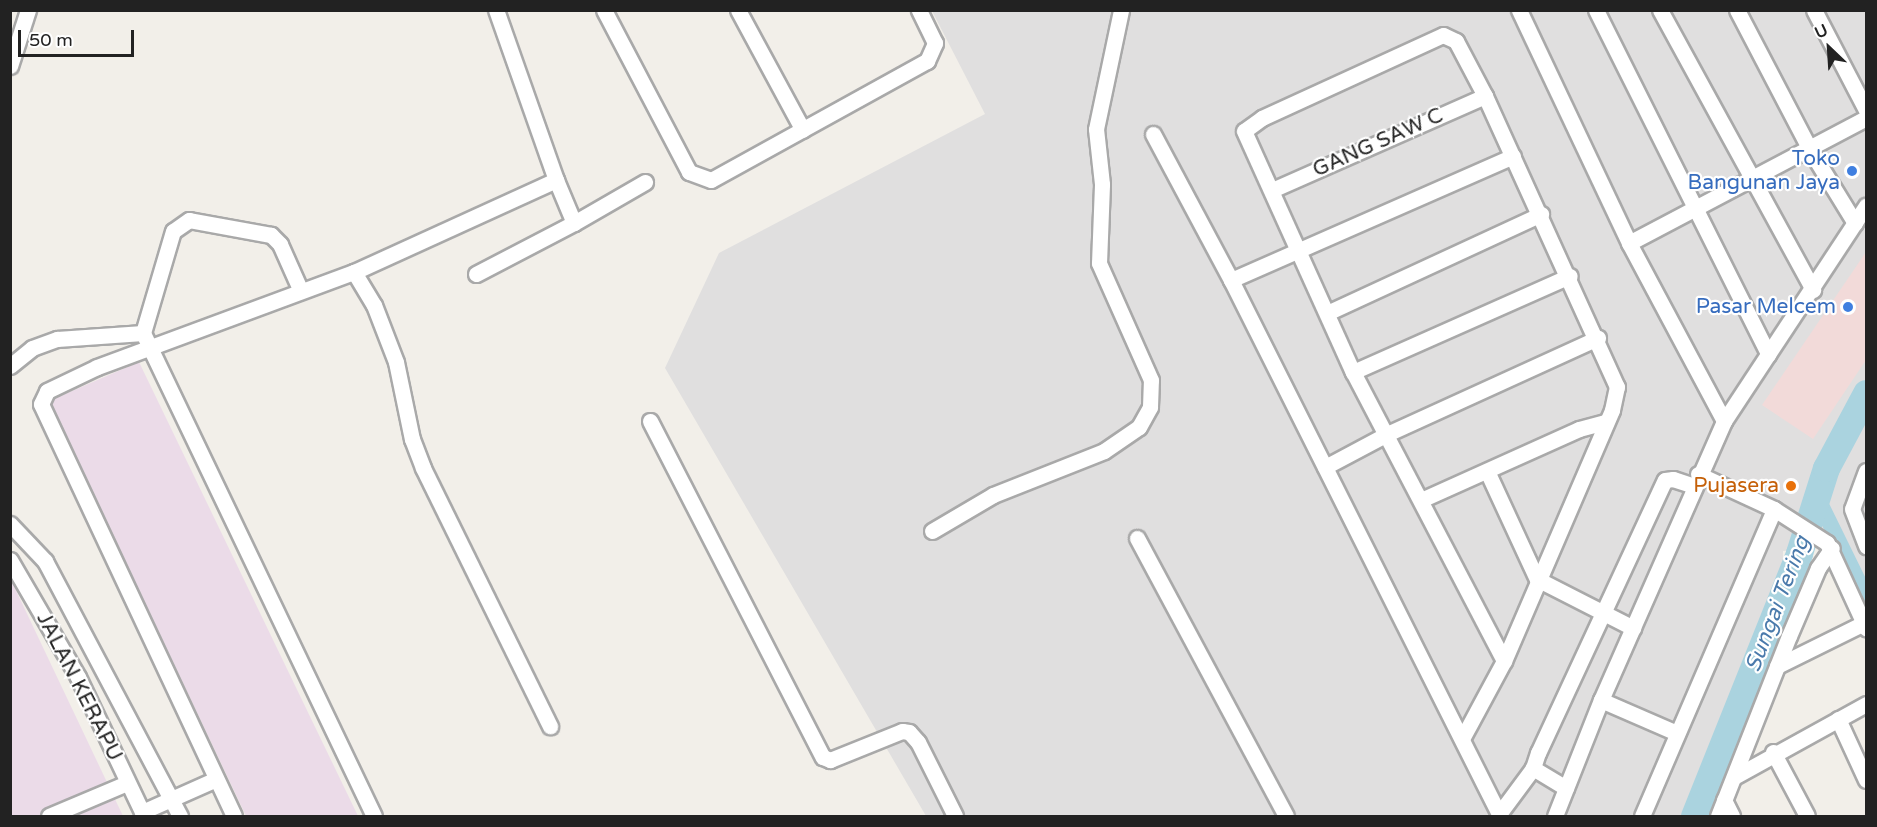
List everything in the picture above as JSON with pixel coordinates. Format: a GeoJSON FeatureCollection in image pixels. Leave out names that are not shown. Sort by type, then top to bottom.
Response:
{"type":"FeatureCollection","features":[{"type":"Feature","properties":{"kind":"street"},"geometry":{"type":"LineString","coordinates":[[10,66],[28,10]]}},
{"type":"Feature","properties":{"kind":"street"},"geometry":{"type":"LineString","coordinates":[[496,10],[556,180],[574,223]]}},
{"type":"Feature","properties":{"kind":"street"},"geometry":{"type":"LineString","coordinates":[[604,10],[689,172],[701,179],[725,174],[927,61],[935,43],[919,10]]}},
{"type":"Feature","properties":{"kind":"street"},"geometry":{"type":"LineString","coordinates":[[738,10],[803,130]]}},
{"type":"Feature","properties":{"kind":"street"},"geometry":{"type":"LineString","coordinates":[[932,531],[993,495],[1104,451],[1139,427],[1150,407],[1151,380],[1099,263],[1102,184],[1096,129],[1121,10]]}},
{"type":"Feature","properties":{"kind":"street"},"geometry":{"type":"LineString","coordinates":[[1519,10],[1629,243],[1724,421]]}},
{"type":"Feature","properties":{"kind":"street"},"geometry":{"type":"LineString","coordinates":[[1596,10],[1768,354]]}},
{"type":"Feature","properties":{"kind":"street"},"geometry":{"type":"LineString","coordinates":[[1660,10],[1813,290]]}},
{"type":"Feature","properties":{"kind":"street"},"geometry":{"type":"LineString","coordinates":[[1737,10],[1809,148],[1855,223]]}},
{"type":"Feature","properties":{"kind":"street"},"geometry":{"type":"LineString","coordinates":[[1814,10],[1866,110]]}},
{"type":"Feature","properties":{"kind":"street"},"geometry":{"type":"LineString","coordinates":[[1463,737],[1504,661],[1605,422],[1617,387],[1570,276],[1485,96],[1456,41],[1443,35],[1248,126],[1245,135],[1299,249],[1353,372],[1504,661]]}},
{"type":"Feature","properties":{"kind":"street","name":"GANG SAW C"},"geometry":{"type":"LineString","coordinates":[[1272,190],[1485,96]]}},
{"type":"Feature","properties":{"kind":"street"},"geometry":{"type":"LineString","coordinates":[[1629,243],[1753,180],[1866,118]]}},
{"type":"Feature","properties":{"kind":"street"},"geometry":{"type":"LineString","coordinates":[[1153,134],[1231,280],[1463,737],[1500,815],[1533,768],[1586,658],[1603,612],[1665,480],[1696,480],[1774,509],[1802,525],[1829,545],[1865,625],[1777,666]]}},
{"type":"Feature","properties":{"kind":"street"},"geometry":{"type":"LineString","coordinates":[[1231,280],[1513,156]]}},
{"type":"Feature","properties":{"kind":"street"},"geometry":{"type":"LineString","coordinates":[[234,816],[41,404],[47,390],[146,340],[354,272],[556,180]]}},
{"type":"Feature","properties":{"kind":"street"},"geometry":{"type":"LineString","coordinates":[[476,274],[574,223],[645,182]]}},
{"type":"Feature","properties":{"kind":"street"},"geometry":{"type":"LineString","coordinates":[[1555,816],[1601,700],[1696,480],[1724,421],[1813,290],[1866,206]]}},
{"type":"Feature","properties":{"kind":"street"},"geometry":{"type":"LineString","coordinates":[[1327,313],[1541,214]]}},
{"type":"Feature","properties":{"kind":"street"},"geometry":{"type":"LineString","coordinates":[[300,289],[280,244],[271,235],[189,220],[173,231],[146,340],[374,816]]}},
{"type":"Feature","properties":{"kind":"street"},"geometry":{"type":"LineString","coordinates":[[354,272],[374,305],[396,362],[412,439],[423,468],[550,726]]}},
{"type":"Feature","properties":{"kind":"street"},"geometry":{"type":"LineString","coordinates":[[1353,372],[1570,276]]}},
{"type":"Feature","properties":{"kind":"street"},"geometry":{"type":"LineString","coordinates":[[1326,467],[1387,434],[1598,338]]}},
{"type":"Feature","properties":{"kind":"street"},"geometry":{"type":"LineString","coordinates":[[10,366],[32,348],[57,339],[146,340]]}},
{"type":"Feature","properties":{"kind":"street"},"geometry":{"type":"LineString","coordinates":[[650,421],[823,757],[830,760],[902,731],[909,732],[918,742],[955,816]]}},
{"type":"Feature","properties":{"kind":"street"},"geometry":{"type":"LineString","coordinates":[[1421,500],[1579,429],[1605,422]]}},
{"type":"Feature","properties":{"kind":"street"},"geometry":{"type":"LineString","coordinates":[[1487,471],[1537,579],[1634,628]]}},
{"type":"Feature","properties":{"kind":"street"},"geometry":{"type":"LineString","coordinates":[[1866,471],[1852,509],[1866,546]]}},
{"type":"Feature","properties":{"kind":"street"},"geometry":{"type":"LineString","coordinates":[[1642,816],[1774,509]]}},
{"type":"Feature","properties":{"kind":"street"},"geometry":{"type":"LineString","coordinates":[[10,524],[45,561],[180,816]]}},
{"type":"Feature","properties":{"kind":"street"},"geometry":{"type":"LineString","coordinates":[[1137,538],[1286,816]]}},
{"type":"Feature","properties":{"kind":"street"},"geometry":{"type":"LineString","coordinates":[[1718,816],[1777,666],[1829,545]]}},
{"type":"Feature","properties":{"kind":"street","name":"JALAN KERAPU"},"geometry":{"type":"LineString","coordinates":[[10,560],[78,677],[143,814]]}},
{"type":"Feature","properties":{"kind":"street"},"geometry":{"type":"LineString","coordinates":[[1601,700],[1677,733]]}},
{"type":"Feature","properties":{"kind":"street"},"geometry":{"type":"LineString","coordinates":[[1734,777],[1773,752],[1866,704]]}},
{"type":"Feature","properties":{"kind":"street"},"geometry":{"type":"LineString","coordinates":[[1838,719],[1866,780]]}},
{"type":"Feature","properties":{"kind":"street"},"geometry":{"type":"LineString","coordinates":[[1773,752],[1807,816]]}},
{"type":"Feature","properties":{"kind":"street"},"geometry":{"type":"LineString","coordinates":[[1533,768],[1566,788]]}},
{"type":"Feature","properties":{"kind":"street"},"geometry":{"type":"LineString","coordinates":[[143,814],[216,779]]}},
{"type":"Feature","properties":{"kind":"street"},"geometry":{"type":"LineString","coordinates":[[49,816],[128,783]]}},
{"type":"Feature","properties":{"kind":"street"},"geometry":{"type":"LineString","coordinates":[[1724,800],[1732,816]]}},
{"type":"Feature","properties":{"kind":"shaded area"},"geometry":{"type":"Polygon","coordinates":[[[932,11],[1866,11],[1866,602],[1836,546],[1783,551],[1781,660],[1708,816],[926,816],[665,368],[719,253],[985,114],[932,11]]]}},
{"type":"Feature","properties":{"kind":"shaded area","name":"Pasar Melcem"},"geometry":{"type":"Polygon","coordinates":[[[1866,252],[1866,360],[1813,439],[1762,405],[1866,252]]]}},
{"type":"Feature","properties":{"kind":"shaded area"},"geometry":{"type":"Polygon","coordinates":[[[139,362],[358,816],[246,816],[49,401],[139,362]]]}},
{"type":"Feature","properties":{"kind":"shaded area"},"geometry":{"type":"Polygon","coordinates":[[[11,580],[123,816],[11,816],[11,580]]]}},
{"type":"Feature","properties":{"kind":"waterway","name":"Sungai Tering"},"geometry":{"type":"LineString","coordinates":[[1694,816],[1799,553],[1826,468],[1866,393]]}},
{"type":"Feature","properties":{"kind":"waterway"},"geometry":{"type":"LineString","coordinates":[[1816,495],[1866,597]]}},
{"type":"Feature","properties":{"kind":"place","name":"Toko Bangunan Jaya"},"geometry":{"type":"Point","coordinates":[1852,171]}},
{"type":"Feature","properties":{"kind":"place","name":"Pasar Melcem"},"geometry":{"type":"Point","coordinates":[1848,307]}},
{"type":"Feature","properties":{"kind":"place","name":"Pujasera"},"geometry":{"type":"Point","coordinates":[1791,486]}}]}
